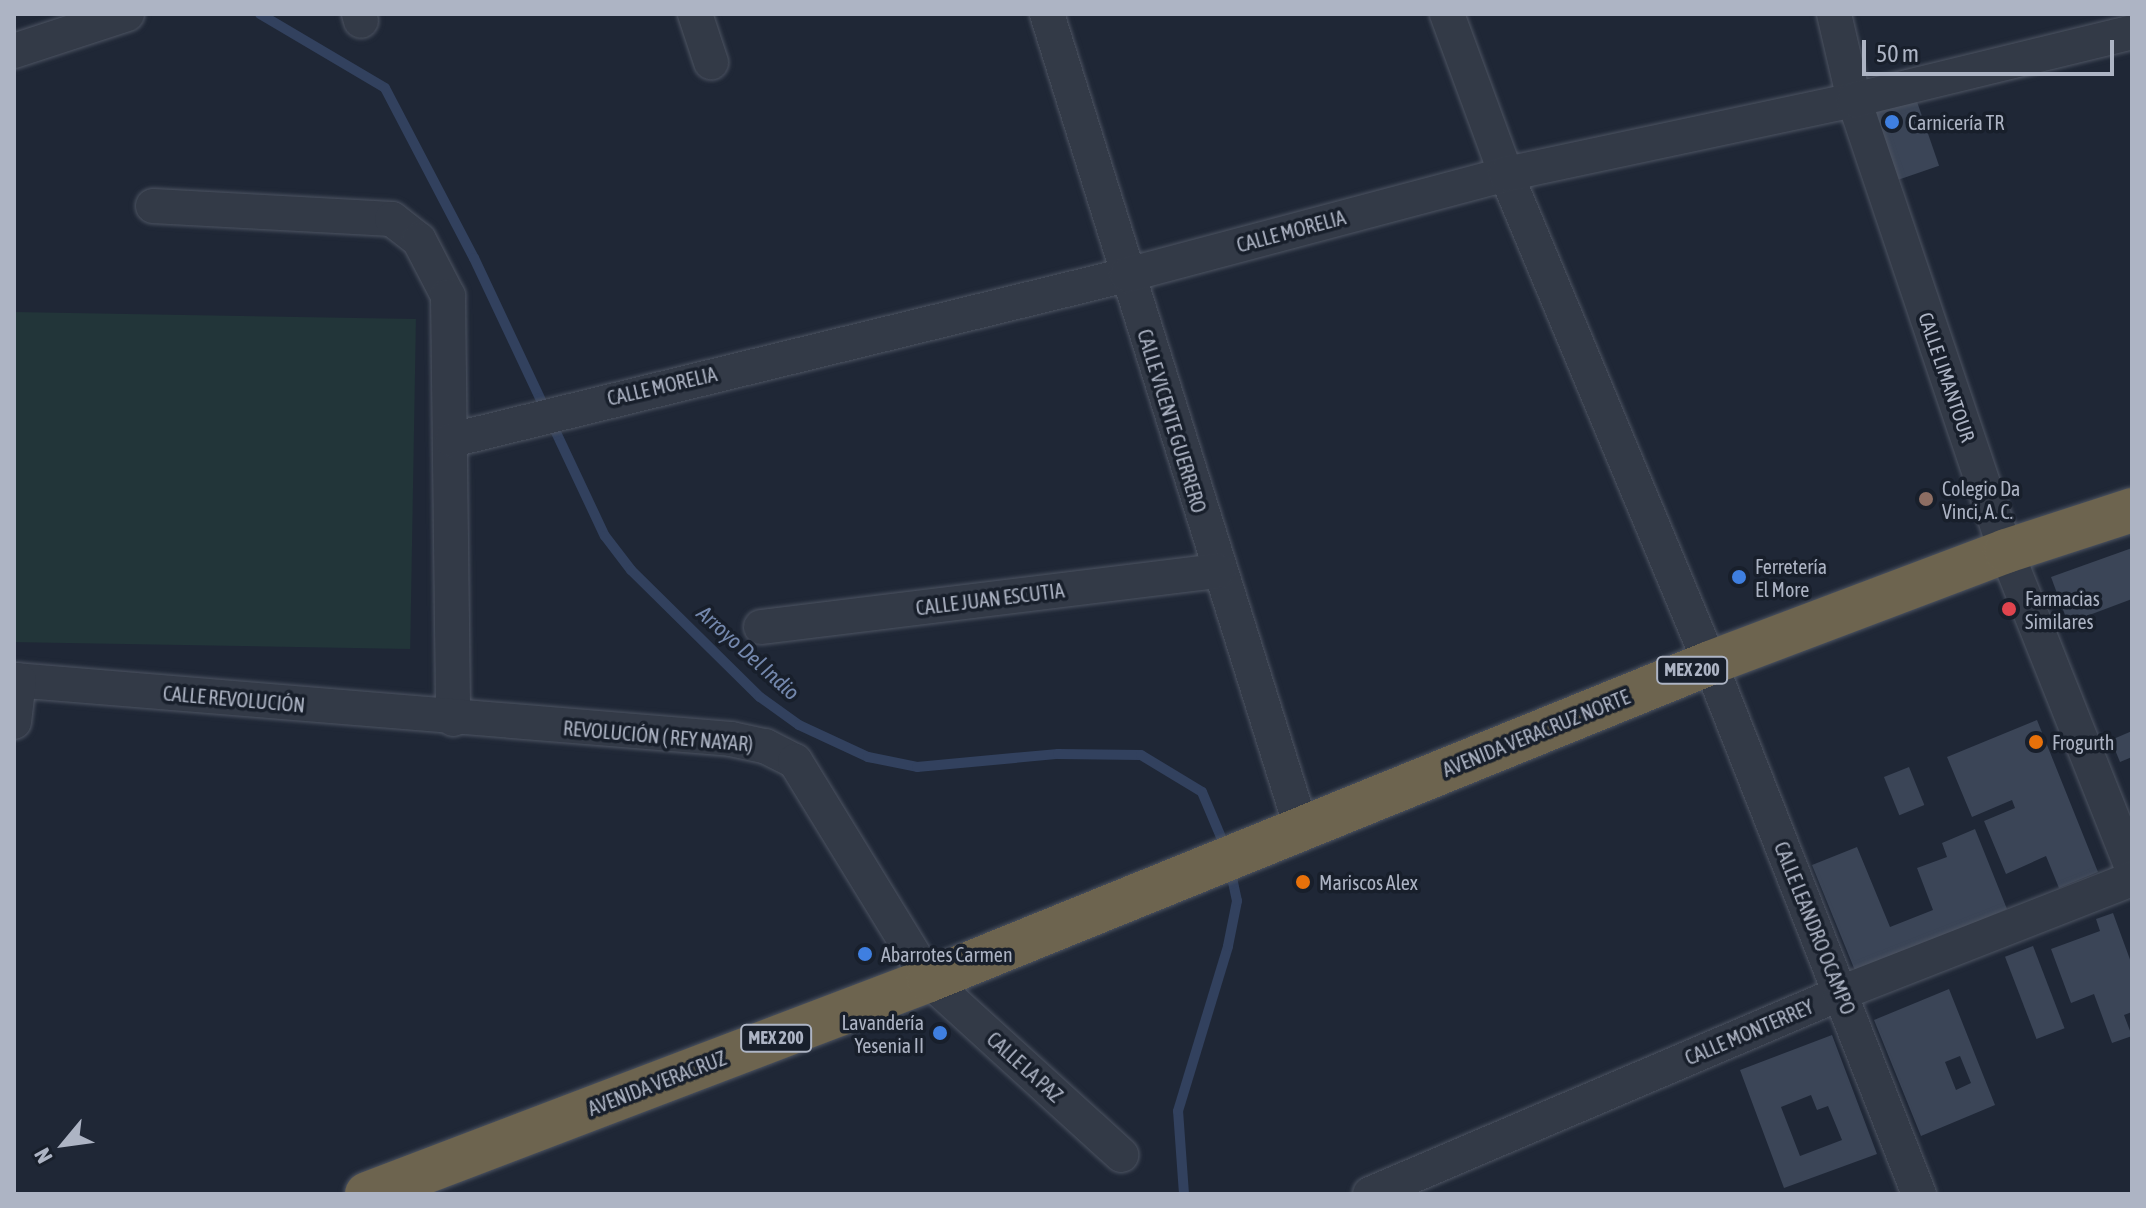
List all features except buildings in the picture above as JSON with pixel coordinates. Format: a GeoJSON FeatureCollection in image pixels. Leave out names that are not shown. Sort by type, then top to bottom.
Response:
{"type":"FeatureCollection","features":[{"type":"Feature","properties":{"kind":"highway","name":"AVENIDA VERACRUZ NORTE"},"geometry":{"type":"LineString","coordinates":[[1259,846],[1710,663],[2006,551],[2132,510]]}},
{"type":"Feature","properties":{"kind":"highway","name":"AVENIDA VERACRUZ"},"geometry":{"type":"LineString","coordinates":[[367,1194],[929,980],[1259,846]]}},
{"type":"Feature","properties":{"kind":"street"},"geometry":{"type":"LineString","coordinates":[[14,51],[127,14]]}},
{"type":"Feature","properties":{"kind":"street"},"geometry":{"type":"LineString","coordinates":[[695,14],[711,62]]}},
{"type":"Feature","properties":{"kind":"street","name":"CALLE VICENTE GUERRERO"},"geometry":{"type":"LineString","coordinates":[[1047,14],[1218,571],[1301,827]]}},
{"type":"Feature","properties":{"kind":"street","name":"CALLE LEANDRO OCAMPO"},"geometry":{"type":"LineString","coordinates":[[1447,14],[1506,174],[1710,663],[1919,1194]]}},
{"type":"Feature","properties":{"kind":"street","name":"CALLE LIMANTOUR"},"geometry":{"type":"LineString","coordinates":[[1834,14],[1854,100],[2006,551],[2132,868]]}},
{"type":"Feature","properties":{"kind":"street","name":"CALLE MORELIA"},"geometry":{"type":"LineString","coordinates":[[452,440],[488,428],[1127,275],[1506,174],[1854,100],[2132,32]]}},
{"type":"Feature","properties":{"kind":"street"},"geometry":{"type":"LineString","coordinates":[[153,206],[392,219],[410,233],[448,296],[453,719]]}},
{"type":"Feature","properties":{"kind":"street","name":"CALLE JUAN ESCUTIA"},"geometry":{"type":"LineString","coordinates":[[761,627],[1218,571]]}},
{"type":"Feature","properties":{"kind":"street"},"geometry":{"type":"LineString","coordinates":[[14,722],[17,680]]}},
{"type":"Feature","properties":{"kind":"street","name":"CALLE REVOLUCIÓN"},"geometry":{"type":"LineString","coordinates":[[17,680],[453,719]]}},
{"type":"Feature","properties":{"kind":"street","name":"REVOLUCIÓN ( REY NAYAR)"},"geometry":{"type":"LineString","coordinates":[[453,719],[731,739],[765,746],[795,761],[929,980]]}},
{"type":"Feature","properties":{"kind":"street","name":"CALLE MONTERREY"},"geometry":{"type":"LineString","coordinates":[[1370,1194],[1841,993],[2132,879]]}},
{"type":"Feature","properties":{"kind":"street","name":"CALLE LA PAZ"},"geometry":{"type":"LineString","coordinates":[[929,980],[1121,1155]]}},
{"type":"Feature","properties":{"kind":"green space"},"geometry":{"type":"Polygon","coordinates":[[[14,312],[416,319],[410,649],[14,642],[14,312]]]}},
{"type":"Feature","properties":{"kind":"waterway","name":"Arroyo Del Indio"},"geometry":{"type":"LineString","coordinates":[[260,14],[385,88],[474,258],[605,536],[631,570],[760,697],[799,725],[868,757],[917,767],[1058,754],[1141,755],[1202,792],[1226,849]]}},
{"type":"Feature","properties":{"kind":"waterway","name":"Arroyo Del Indio"},"geometry":{"type":"LineString","coordinates":[[1184,1194],[1178,1111],[1228,946],[1237,901],[1230,869]]}},
{"type":"Feature","properties":{"kind":"place","name":"Carnicería TR"},"geometry":{"type":"Point","coordinates":[1892,122]}},
{"type":"Feature","properties":{"kind":"place","name":"Colegio Da Vinci, A. C."},"geometry":{"type":"Point","coordinates":[1926,499]}},
{"type":"Feature","properties":{"kind":"place","name":"Ferretería El More"},"geometry":{"type":"Point","coordinates":[1739,577]}},
{"type":"Feature","properties":{"kind":"place","name":"Farmacias Similares"},"geometry":{"type":"Point","coordinates":[2009,609]}},
{"type":"Feature","properties":{"kind":"place","name":"Frogurth"},"geometry":{"type":"Point","coordinates":[2036,742]}},
{"type":"Feature","properties":{"kind":"place","name":"Mariscos Alex"},"geometry":{"type":"Point","coordinates":[1303,882]}},
{"type":"Feature","properties":{"kind":"place","name":"Abarrotes Carmen"},"geometry":{"type":"Point","coordinates":[865,954]}},
{"type":"Feature","properties":{"kind":"place","name":"Lavandería Yesenia II"},"geometry":{"type":"Point","coordinates":[940,1033]}}]}
